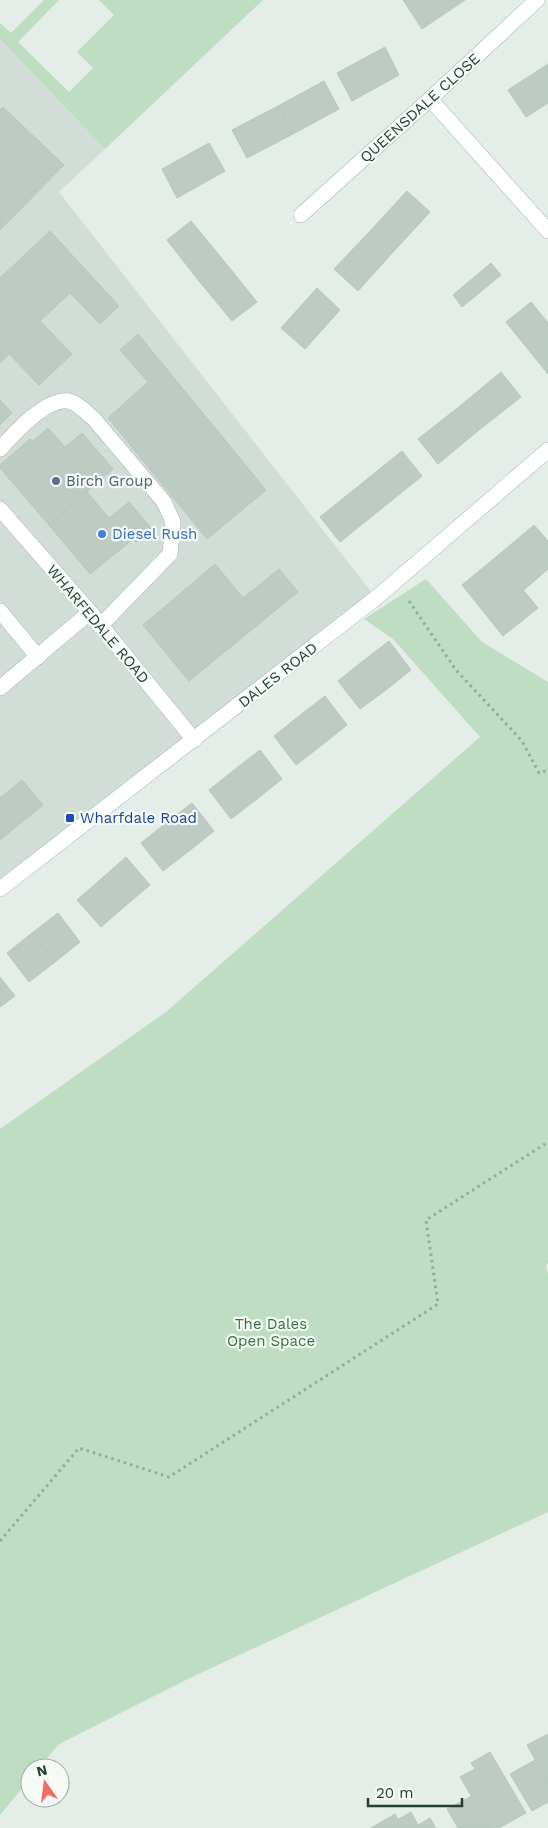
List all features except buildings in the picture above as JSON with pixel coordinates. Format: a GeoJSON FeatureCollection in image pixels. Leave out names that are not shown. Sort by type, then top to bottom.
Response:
{"type":"FeatureCollection","features":[{"type":"Feature","properties":{"kind":"street","name":"QUEENSDALE CLOSE"},"geometry":{"type":"LineString","coordinates":[[301,215],[537,0]]}},
{"type":"Feature","properties":{"kind":"street"},"geometry":{"type":"LineString","coordinates":[[430,99],[548,231]]}},
{"type":"Feature","properties":{"kind":"street"},"geometry":{"type":"LineString","coordinates":[[0,450],[28,421],[51,404],[68,401],[81,408],[94,420],[164,502],[172,522],[170,554],[100,626]]}},
{"type":"Feature","properties":{"kind":"street","name":"DALES ROAD"},"geometry":{"type":"LineString","coordinates":[[0,889],[396,582],[548,450]]}},
{"type":"Feature","properties":{"kind":"street","name":"WHARFEDALE ROAD"},"geometry":{"type":"LineString","coordinates":[[0,509],[90,612],[194,740]]}},
{"type":"Feature","properties":{"kind":"street"},"geometry":{"type":"LineString","coordinates":[[0,611],[38,657]]}},
{"type":"Feature","properties":{"kind":"street"},"geometry":{"type":"LineString","coordinates":[[0,688],[90,612]]}},
{"type":"Feature","properties":{"kind":"path"},"geometry":{"type":"LineString","coordinates":[[396,582],[456,670],[522,741],[539,773],[548,770]]}},
{"type":"Feature","properties":{"kind":"path"},"geometry":{"type":"LineString","coordinates":[[0,1541],[79,1448],[169,1477],[438,1304],[426,1220],[548,1142]]}},
{"type":"Feature","properties":{"kind":"shaded area"},"geometry":{"type":"Polygon","coordinates":[[[0,39],[105,149],[59,192],[376,598],[0,889],[0,39]]]}},
{"type":"Feature","properties":{"kind":"green space"},"geometry":{"type":"Polygon","coordinates":[[[44,0],[59,0],[18,42],[69,92],[93,68],[77,52],[114,15],[99,0],[263,0],[105,149],[0,39],[0,23],[11,33],[44,0]]]}},
{"type":"Feature","properties":{"kind":"green space","name":"The Dales Open Space"},"geometry":{"type":"Polygon","coordinates":[[[426,579],[482,642],[548,682],[548,1263],[546,1265],[548,1275],[548,1512],[192,1677],[65,1741],[58,1745],[47,1758],[20,1758],[20,1791],[0,1815],[0,1129],[166,1012],[480,737],[393,639],[364,619],[426,579]]]}},
{"type":"Feature","properties":{"kind":"place","name":"Birch Group"},"geometry":{"type":"Point","coordinates":[56,481]}},
{"type":"Feature","properties":{"kind":"place","name":"Diesel Rush"},"geometry":{"type":"Point","coordinates":[102,534]}},
{"type":"Feature","properties":{"kind":"place","name":"Wharfdale Road"},"geometry":{"type":"Point","coordinates":[70,818]}}]}
